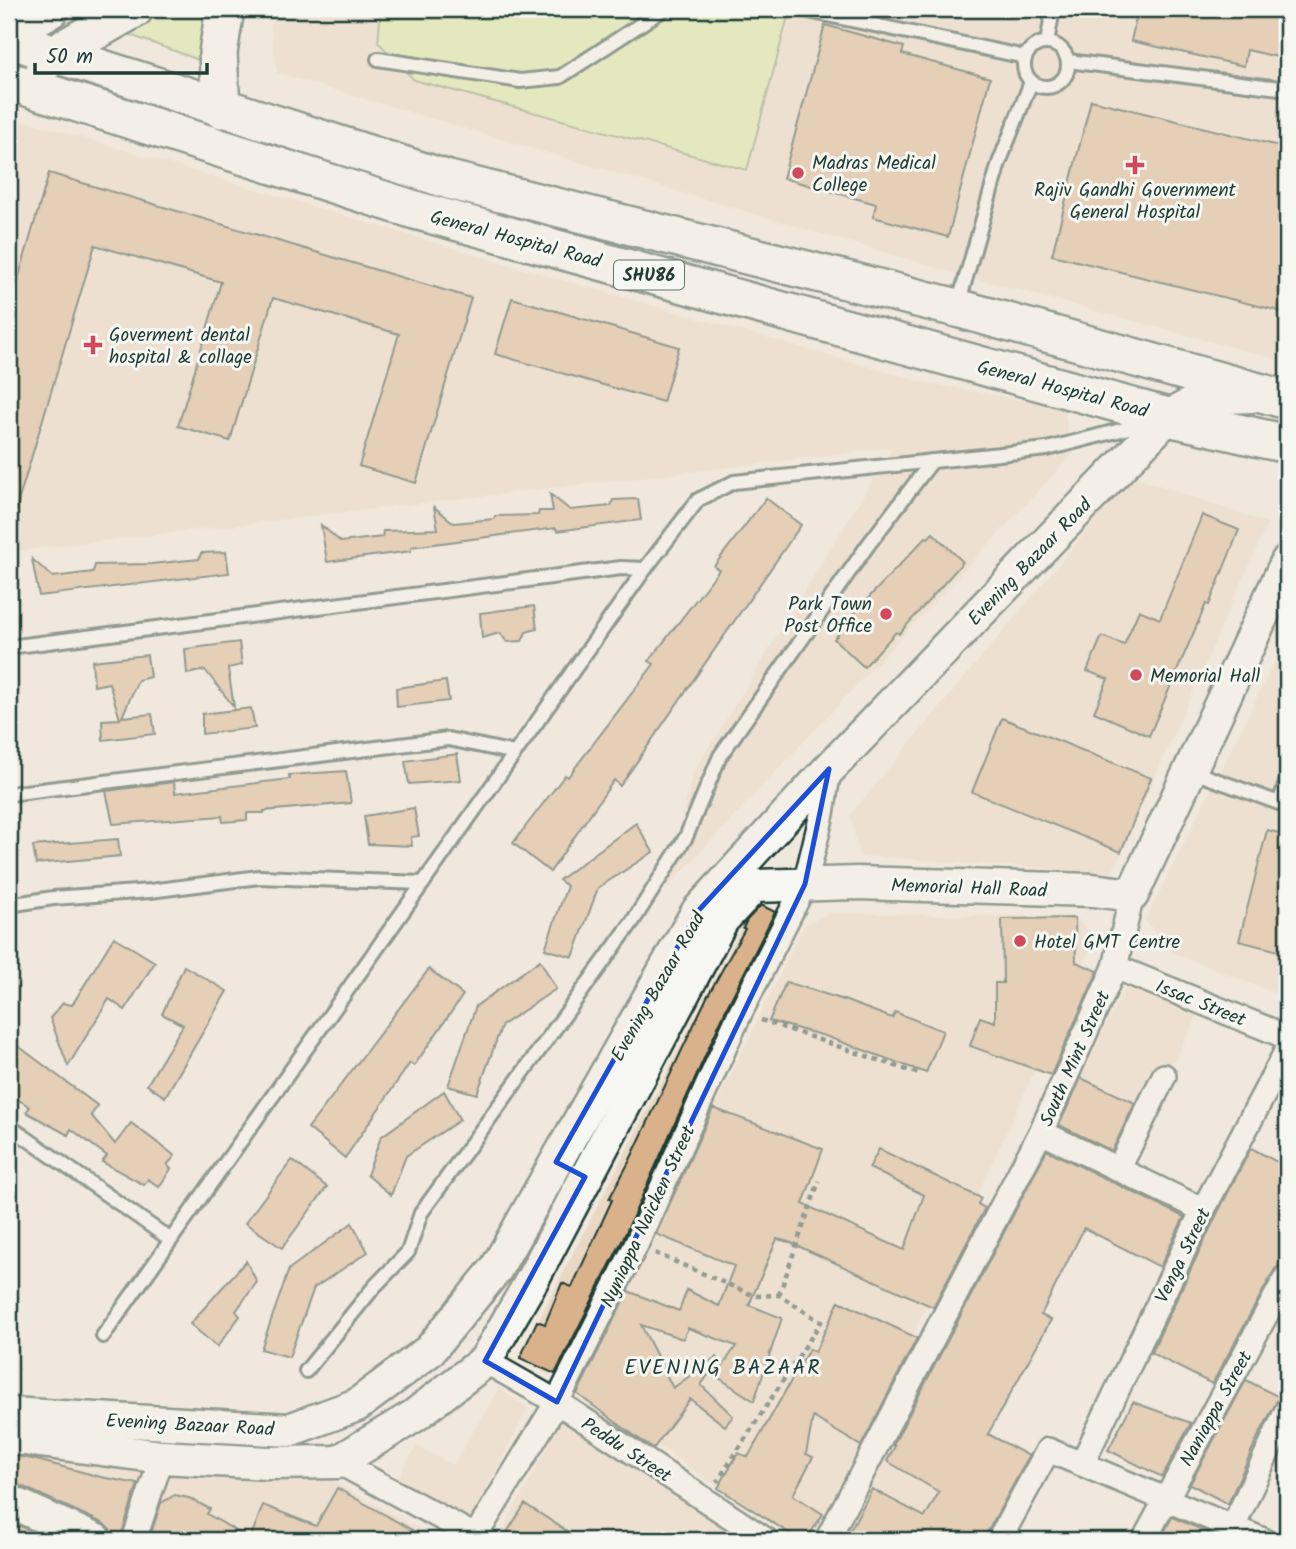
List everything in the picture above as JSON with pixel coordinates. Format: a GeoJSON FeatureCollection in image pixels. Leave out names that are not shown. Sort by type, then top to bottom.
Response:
{"type":"FeatureCollection","features":[{"type":"Feature","properties":{"kind":"main road"},"geometry":{"type":"LineString","coordinates":[[9,31],[50,9]]}},
{"type":"Feature","properties":{"kind":"main road","name":"SHU86"},"geometry":{"type":"LineString","coordinates":[[12,78],[134,9]]}},
{"type":"Feature","properties":{"kind":"main road"},"geometry":{"type":"LineString","coordinates":[[221,109],[218,54],[225,9]]}},
{"type":"Feature","properties":{"kind":"main road","name":"General Hospital Road"},"geometry":{"type":"LineString","coordinates":[[9,39],[449,180],[957,308],[1279,398]]}},
{"type":"Feature","properties":{"kind":"main road","name":"General Hospital Road"},"geometry":{"type":"LineString","coordinates":[[12,78],[415,210],[1168,417],[1287,444]]}},
{"type":"Feature","properties":{"kind":"main road","name":"Evening Bazaar Road"},"geometry":{"type":"LineString","coordinates":[[9,1414],[289,1430],[357,1405],[429,1352],[496,1269],[698,911],[829,769],[1168,417],[1202,398],[1279,398]]}},
{"type":"Feature","properties":{"kind":"main road","name":"South Mint Street"},"geometry":{"type":"LineString","coordinates":[[1132,895],[1287,562]]}},
{"type":"Feature","properties":{"kind":"main road","name":"Memorial Hall Road"},"geometry":{"type":"LineString","coordinates":[[754,886],[806,884],[1079,890],[1132,895]]}},
{"type":"Feature","properties":{"kind":"main road","name":"Evening Bazaar Road"},"geometry":{"type":"LineString","coordinates":[[9,1437],[162,1457],[267,1463],[338,1461],[414,1416],[485,1361],[722,920],[754,886]]}},
{"type":"Feature","properties":{"kind":"main road"},"geometry":{"type":"LineString","coordinates":[[556,1162],[586,1177]]}},
{"type":"Feature","properties":{"kind":"main road"},"geometry":{"type":"LineString","coordinates":[[9,1501],[95,1540]]}},
{"type":"Feature","properties":{"kind":"street"},"geometry":{"type":"LineString","coordinates":[[806,884],[829,769]]}},
{"type":"Feature","properties":{"kind":"street","name":"Nyniappa Naicken Street"},"geometry":{"type":"LineString","coordinates":[[474,1538],[557,1402],[636,1245],[740,1013],[806,884]]}},
{"type":"Feature","properties":{"kind":"street","name":"South Mint Street"},"geometry":{"type":"LineString","coordinates":[[827,1540],[1041,1132],[1115,967],[1132,895]]}},
{"type":"Feature","properties":{"kind":"street","name":"Issac Street"},"geometry":{"type":"LineString","coordinates":[[1115,967],[1287,1037]]}},
{"type":"Feature","properties":{"kind":"street","name":"Venga Street"},"geometry":{"type":"LineString","coordinates":[[1082,1464],[1203,1210],[1287,1050]]}},
{"type":"Feature","properties":{"kind":"street"},"geometry":{"type":"LineString","coordinates":[[1119,1168],[1164,1076]]}},
{"type":"Feature","properties":{"kind":"street"},"geometry":{"type":"LineString","coordinates":[[1041,1132],[1203,1210]]}},
{"type":"Feature","properties":{"kind":"street","name":"Naniappa Street"},"geometry":{"type":"LineString","coordinates":[[1144,1540],[1287,1276]]}},
{"type":"Feature","properties":{"kind":"street","name":"Peddu Street"},"geometry":{"type":"LineString","coordinates":[[485,1361],[557,1402],[766,1540]]}},
{"type":"Feature","properties":{"kind":"street"},"geometry":{"type":"LineString","coordinates":[[1232,1529],[1287,1410]]}},
{"type":"Feature","properties":{"kind":"street"},"geometry":{"type":"LineString","coordinates":[[999,1540],[1048,1450],[1262,1540]]}},
{"type":"Feature","properties":{"kind":"street"},"geometry":{"type":"LineString","coordinates":[[134,1540],[162,1457]]}},
{"type":"Feature","properties":{"kind":"street"},"geometry":{"type":"LineString","coordinates":[[338,1461],[474,1538]]}},
{"type":"Feature","properties":{"kind":"lane"},"geometry":{"type":"LineString","coordinates":[[378,59],[520,81],[560,77],[664,9]]}},
{"type":"Feature","properties":{"kind":"lane"},"geometry":{"type":"LineString","coordinates":[[799,9],[1025,57]]}},
{"type":"Feature","properties":{"kind":"lane"},"geometry":{"type":"LineString","coordinates":[[1047,43],[1053,9]]}},
{"type":"Feature","properties":{"kind":"lane"},"geometry":{"type":"LineString","coordinates":[[1047,43],[1060,49],[1068,61],[1066,75],[1057,85],[1043,87],[1031,82],[1024,70],[1025,57],[1034,47],[1047,43]]}},
{"type":"Feature","properties":{"kind":"lane"},"geometry":{"type":"LineString","coordinates":[[1068,61],[1287,89]]}},
{"type":"Feature","properties":{"kind":"lane"},"geometry":{"type":"LineString","coordinates":[[957,308],[999,163],[1031,82]]}},
{"type":"Feature","properties":{"kind":"lane"},"geometry":{"type":"LineString","coordinates":[[103,1336],[645,569],[698,500],[734,482],[1047,449],[1168,417]]}},
{"type":"Feature","properties":{"kind":"lane"},"geometry":{"type":"LineString","coordinates":[[306,1371],[374,1287],[408,1252],[421,1213],[633,921],[686,837],[720,756],[867,545],[932,461]]}},
{"type":"Feature","properties":{"kind":"lane"},"geometry":{"type":"LineString","coordinates":[[9,647],[621,568],[645,569]]}},
{"type":"Feature","properties":{"kind":"lane"},"geometry":{"type":"LineString","coordinates":[[9,794],[448,739],[515,753]]}},
{"type":"Feature","properties":{"kind":"lane"},"geometry":{"type":"LineString","coordinates":[[1188,770],[1284,804],[1287,780]]}},
{"type":"Feature","properties":{"kind":"lane"},"geometry":{"type":"LineString","coordinates":[[9,905],[259,877],[423,883]]}},
{"type":"Feature","properties":{"kind":"lane"},"geometry":{"type":"LineString","coordinates":[[9,1126],[171,1240]]}},
{"type":"Feature","properties":{"kind":"path"},"geometry":{"type":"LineString","coordinates":[[740,1013],[919,1074]]}},
{"type":"Feature","properties":{"kind":"path"},"geometry":{"type":"LineString","coordinates":[[779,1295],[819,1181]]}},
{"type":"Feature","properties":{"kind":"path"},"geometry":{"type":"LineString","coordinates":[[636,1245],[755,1296],[779,1295],[821,1322],[705,1500]]}},
{"type":"Feature","properties":{"kind":"highlighted area"},"geometry":{"type":"Polygon","coordinates":[[[829,769],[805,884],[557,1402],[485,1361],[585,1177],[556,1162],[698,911],[829,769]]]}},
{"type":"Feature","properties":{"kind":"shaded area"},"geometry":{"type":"Polygon","coordinates":[[[276,9],[1287,9],[1287,362],[954,273],[277,73],[271,27],[276,9]]]}},
{"type":"Feature","properties":{"kind":"shaded area"},"geometry":{"type":"Polygon","coordinates":[[[27,121],[496,261],[919,381],[1064,408],[1072,455],[666,889],[692,775],[892,448],[9,552],[9,124],[27,121]]]}},
{"type":"Feature","properties":{"kind":"shaded area"},"geometry":{"type":"Polygon","coordinates":[[[1132,476],[1268,523],[1112,873],[860,856],[850,815],[1132,476]]]}},
{"type":"Feature","properties":{"kind":"shaded area"},"geometry":{"type":"Polygon","coordinates":[[[1287,637],[1287,998],[1173,953],[1145,921],[1287,637]]]}},
{"type":"Feature","properties":{"kind":"shaded area"},"geometry":{"type":"Polygon","coordinates":[[[829,913],[1076,917],[1095,939],[817,1540],[794,1540],[576,1389],[804,925],[829,913]]]}},
{"type":"Feature","properties":{"kind":"shaded area"},"geometry":{"type":"Polygon","coordinates":[[[747,917],[772,926],[548,1375],[520,1356],[747,917]]]}},
{"type":"Feature","properties":{"kind":"shaded area"},"geometry":{"type":"Polygon","coordinates":[[[1137,965],[1209,995],[920,1540],[843,1540],[1137,965]]]}},
{"type":"Feature","properties":{"kind":"shaded area"},"geometry":{"type":"Polygon","coordinates":[[[499,1388],[528,1408],[470,1523],[395,1482],[417,1446],[453,1465],[499,1388]]]}},
{"type":"Feature","properties":{"kind":"shaded area"},"geometry":{"type":"Polygon","coordinates":[[[564,1416],[745,1540],[497,1540],[564,1416]]]}},
{"type":"Feature","properties":{"kind":"shaded area"},"geometry":{"type":"Polygon","coordinates":[[[9,1450],[195,1479],[325,1477],[441,1540],[9,1540],[9,1450]]]}},
{"type":"Feature","properties":{"kind":"green space"},"geometry":{"type":"Polygon","coordinates":[[[161,9],[215,9],[213,65],[122,32],[161,9]]]}},
{"type":"Feature","properties":{"kind":"green space"},"geometry":{"type":"Polygon","coordinates":[[[381,9],[790,9],[747,170],[414,80],[378,42],[381,9]]]}},
{"type":"Feature","properties":{"kind":"building"},"geometry":{"type":"Polygon","coordinates":[[[1138,9],[1287,9],[1287,59],[1247,50],[1244,66],[1131,41],[1138,9]]]}},
{"type":"Feature","properties":{"kind":"building"},"geometry":{"type":"Polygon","coordinates":[[[825,25],[904,47],[902,54],[990,78],[948,237],[873,217],[876,204],[783,178],[825,25]]]}},
{"type":"Feature","properties":{"kind":"building"},"geometry":{"type":"Polygon","coordinates":[[[1091,100],[1287,148],[1287,313],[1052,255],[1091,100]]]}},
{"type":"Feature","properties":{"kind":"building"},"geometry":{"type":"Polygon","coordinates":[[[49,173],[471,298],[416,483],[359,466],[399,334],[273,298],[230,441],[178,426],[221,282],[95,245],[13,519],[9,519],[9,310],[49,173]]]}},
{"type":"Feature","properties":{"kind":"building"},"geometry":{"type":"Polygon","coordinates":[[[512,298],[679,347],[663,402],[495,354],[512,298]]]}},
{"type":"Feature","properties":{"kind":"building"},"geometry":{"type":"Polygon","coordinates":[[[550,494],[570,510],[611,506],[613,500],[638,499],[641,520],[411,547],[411,551],[327,562],[321,525],[341,542],[382,537],[383,531],[438,529],[434,507],[454,523],[494,519],[495,516],[538,515],[539,511],[553,511],[550,494]]]}},
{"type":"Feature","properties":{"kind":"building"},"geometry":{"type":"Polygon","coordinates":[[[766,498],[801,525],[620,786],[614,780],[550,872],[513,843],[565,775],[568,777],[654,664],[649,661],[719,570],[714,566],[766,498]]]}},
{"type":"Feature","properties":{"kind":"building","name":"Memorial Hall"},"geometry":{"type":"Polygon","coordinates":[[[1202,515],[1239,530],[1209,605],[1206,604],[1149,736],[1094,712],[1108,679],[1087,671],[1102,636],[1124,645],[1139,610],[1160,619],[1202,515]]]}},
{"type":"Feature","properties":{"kind":"building","name":"Park Town Post Office"},"geometry":{"type":"Polygon","coordinates":[[[933,533],[963,562],[899,634],[896,632],[864,667],[834,639],[840,632],[838,630],[926,537],[933,533]]]}},
{"type":"Feature","properties":{"kind":"building"},"geometry":{"type":"Polygon","coordinates":[[[226,552],[229,573],[39,596],[32,559],[53,577],[93,572],[95,565],[151,564],[199,559],[201,553],[226,552]]]}},
{"type":"Feature","properties":{"kind":"building"},"geometry":{"type":"Polygon","coordinates":[[[534,606],[537,629],[526,632],[522,641],[507,642],[500,633],[482,638],[480,613],[534,606]]]}},
{"type":"Feature","properties":{"kind":"building"},"geometry":{"type":"Polygon","coordinates":[[[239,642],[242,665],[228,668],[234,707],[205,670],[187,674],[185,649],[239,642]]]}},
{"type":"Feature","properties":{"kind":"building"},"geometry":{"type":"Polygon","coordinates":[[[147,655],[150,677],[138,680],[122,717],[152,714],[155,734],[103,740],[102,720],[120,719],[109,683],[94,686],[92,661],[147,655]]]}},
{"type":"Feature","properties":{"kind":"building"},"geometry":{"type":"Polygon","coordinates":[[[446,681],[449,701],[397,707],[396,688],[446,681]]]}},
{"type":"Feature","properties":{"kind":"building"},"geometry":{"type":"Polygon","coordinates":[[[251,708],[255,728],[202,734],[202,714],[251,708]]]}},
{"type":"Feature","properties":{"kind":"building"},"geometry":{"type":"Polygon","coordinates":[[[1002,718],[1151,778],[1121,852],[972,792],[1002,718]]]}},
{"type":"Feature","properties":{"kind":"building"},"geometry":{"type":"Polygon","coordinates":[[[457,754],[461,780],[409,784],[405,761],[457,754]]]}},
{"type":"Feature","properties":{"kind":"building"},"geometry":{"type":"Polygon","coordinates":[[[346,771],[351,803],[247,813],[247,820],[223,822],[222,816],[113,824],[106,791],[174,782],[175,793],[290,779],[289,775],[346,771]]]}},
{"type":"Feature","properties":{"kind":"building"},"geometry":{"type":"Polygon","coordinates":[[[414,808],[419,836],[411,837],[412,846],[368,844],[364,816],[414,808]]]}},
{"type":"Feature","properties":{"kind":"building"},"geometry":{"type":"Polygon","coordinates":[[[636,823],[653,852],[598,888],[573,957],[545,949],[567,886],[559,880],[636,823]]]}},
{"type":"Feature","properties":{"kind":"building"},"geometry":{"type":"Polygon","coordinates":[[[1267,830],[1287,835],[1287,953],[1239,941],[1267,830]]]}},
{"type":"Feature","properties":{"kind":"building"},"geometry":{"type":"Polygon","coordinates":[[[118,839],[120,856],[36,864],[33,846],[118,839]]]}},
{"type":"Feature","properties":{"kind":"building"},"geometry":{"type":"Polygon","coordinates":[[[761,905],[775,912],[727,1007],[623,1239],[555,1374],[520,1358],[537,1321],[545,1324],[562,1283],[572,1287],[612,1200],[609,1199],[707,997],[745,929],[743,928],[747,920],[761,905]]]}},
{"type":"Feature","properties":{"kind":"building"},"geometry":{"type":"Polygon","coordinates":[[[1075,918],[1076,962],[1098,971],[1051,1075],[970,1046],[980,1017],[995,1022],[995,983],[1003,983],[1002,919],[1075,918]]]}},
{"type":"Feature","properties":{"kind":"building"},"geometry":{"type":"Polygon","coordinates":[[[114,937],[155,962],[125,1010],[109,999],[68,1066],[50,1018],[63,1003],[72,1005],[114,937]]]}},
{"type":"Feature","properties":{"kind":"building"},"geometry":{"type":"Polygon","coordinates":[[[540,960],[556,989],[502,1025],[477,1094],[448,1086],[476,1006],[540,960]]]}},
{"type":"Feature","properties":{"kind":"building"},"geometry":{"type":"Polygon","coordinates":[[[184,966],[227,991],[165,1097],[147,1085],[183,1025],[162,1014],[184,966]]]}},
{"type":"Feature","properties":{"kind":"building"},"geometry":{"type":"Polygon","coordinates":[[[429,969],[463,995],[414,1066],[410,1063],[345,1158],[308,1128],[429,969]]]}},
{"type":"Feature","properties":{"kind":"building"},"geometry":{"type":"Polygon","coordinates":[[[786,982],[892,1018],[895,1012],[943,1031],[926,1073],[825,1036],[769,1021],[786,982]]]}},
{"type":"Feature","properties":{"kind":"building"},"geometry":{"type":"Polygon","coordinates":[[[9,1039],[98,1106],[91,1115],[115,1144],[131,1123],[175,1156],[167,1165],[171,1169],[159,1187],[148,1179],[144,1185],[102,1162],[107,1156],[71,1129],[68,1135],[26,1112],[30,1107],[9,1094],[9,1039]]]}},
{"type":"Feature","properties":{"kind":"building"},"geometry":{"type":"Polygon","coordinates":[[[1081,1078],[1135,1103],[1112,1151],[1059,1125],[1081,1078]]]}},
{"type":"Feature","properties":{"kind":"building"},"geometry":{"type":"Polygon","coordinates":[[[444,1091],[460,1120],[406,1156],[391,1195],[367,1175],[381,1137],[444,1091]]]}},
{"type":"Feature","properties":{"kind":"building"},"geometry":{"type":"Polygon","coordinates":[[[713,1108],[823,1149],[803,1204],[904,1250],[924,1195],[869,1168],[879,1149],[981,1198],[978,1204],[985,1208],[933,1307],[777,1239],[749,1305],[782,1318],[754,1401],[716,1376],[736,1346],[688,1328],[683,1339],[641,1325],[673,1388],[716,1357],[719,1360],[701,1385],[733,1416],[725,1426],[690,1399],[653,1449],[577,1394],[628,1291],[679,1311],[687,1290],[719,1306],[734,1266],[656,1234],[713,1108]]]}},
{"type":"Feature","properties":{"kind":"building"},"geometry":{"type":"Polygon","coordinates":[[[1251,1148],[1287,1167],[1287,1260],[1275,1269],[1212,1384],[1151,1353],[1251,1148]]]}},
{"type":"Feature","properties":{"kind":"building"},"geometry":{"type":"Polygon","coordinates":[[[1047,1150],[1184,1217],[1160,1267],[1084,1228],[1041,1315],[1051,1320],[988,1434],[1029,1456],[985,1540],[845,1540],[872,1489],[925,1517],[939,1492],[887,1461],[1047,1150]]]}},
{"type":"Feature","properties":{"kind":"building"},"geometry":{"type":"Polygon","coordinates":[[[292,1160],[327,1187],[282,1248],[245,1223],[292,1160]]]}},
{"type":"Feature","properties":{"kind":"building"},"geometry":{"type":"Polygon","coordinates":[[[352,1223],[368,1252],[314,1288],[289,1357],[261,1349],[289,1269],[352,1223]]]}},
{"type":"Feature","properties":{"kind":"building"},"geometry":{"type":"Polygon","coordinates":[[[246,1261],[257,1282],[236,1311],[240,1316],[217,1347],[190,1324],[246,1261]]]}},
{"type":"Feature","properties":{"kind":"building"},"geometry":{"type":"Polygon","coordinates":[[[839,1301],[917,1338],[861,1446],[813,1417],[806,1454],[813,1457],[793,1495],[823,1514],[806,1540],[800,1540],[718,1488],[738,1453],[748,1457],[809,1349],[815,1352],[839,1301]]]}},
{"type":"Feature","properties":{"kind":"building"},"geometry":{"type":"Polygon","coordinates":[[[1246,1380],[1279,1397],[1228,1504],[1190,1484],[1246,1380]]]}},
{"type":"Feature","properties":{"kind":"building"},"geometry":{"type":"Polygon","coordinates":[[[1133,1402],[1191,1423],[1162,1477],[1108,1450],[1133,1402]]]}},
{"type":"Feature","properties":{"kind":"building"},"geometry":{"type":"Polygon","coordinates":[[[9,1455],[138,1484],[120,1539],[114,1536],[113,1538],[103,1523],[17,1484],[9,1483],[9,1455]]]}},
{"type":"Feature","properties":{"kind":"building"},"geometry":{"type":"Polygon","coordinates":[[[337,1488],[430,1540],[149,1540],[161,1503],[175,1495],[189,1498],[210,1509],[207,1514],[250,1539],[263,1505],[316,1526],[337,1488]]]}},
{"type":"Feature","properties":{"kind":"building"},"geometry":{"type":"Polygon","coordinates":[[[525,1504],[581,1540],[502,1540],[525,1504]]]}},
{"type":"Feature","properties":{"kind":"building"},"geometry":{"type":"Polygon","coordinates":[[[1172,1517],[1221,1538],[1224,1540],[1160,1540],[1172,1517]]]}},
{"type":"Feature","properties":{"kind":"building"},"geometry":{"type":"Polygon","coordinates":[[[9,1521],[51,1540],[9,1540],[9,1521]]]}},
{"type":"Feature","properties":{"kind":"place","name":"Rajiv Gandhi Government General Hospital"},"geometry":{"type":"Point","coordinates":[1135,165]}},
{"type":"Feature","properties":{"kind":"place","name":"Madras Medical College"},"geometry":{"type":"Point","coordinates":[798,173]}},
{"type":"Feature","properties":{"kind":"place","name":"Goverment dental hospital & collage"},"geometry":{"type":"Point","coordinates":[93,345]}},
{"type":"Feature","properties":{"kind":"place","name":"Park Town Post Office"},"geometry":{"type":"Point","coordinates":[886,614]}},
{"type":"Feature","properties":{"kind":"place","name":"Memorial Hall"},"geometry":{"type":"Point","coordinates":[1136,675]}},
{"type":"Feature","properties":{"kind":"place","name":"Hotel GMT Centre"},"geometry":{"type":"Point","coordinates":[1020,941]}},
{"type":"Feature","properties":{"kind":"district","name":"EVENING BAZAAR"},"geometry":{"type":"Point","coordinates":[723,1367]}}]}
